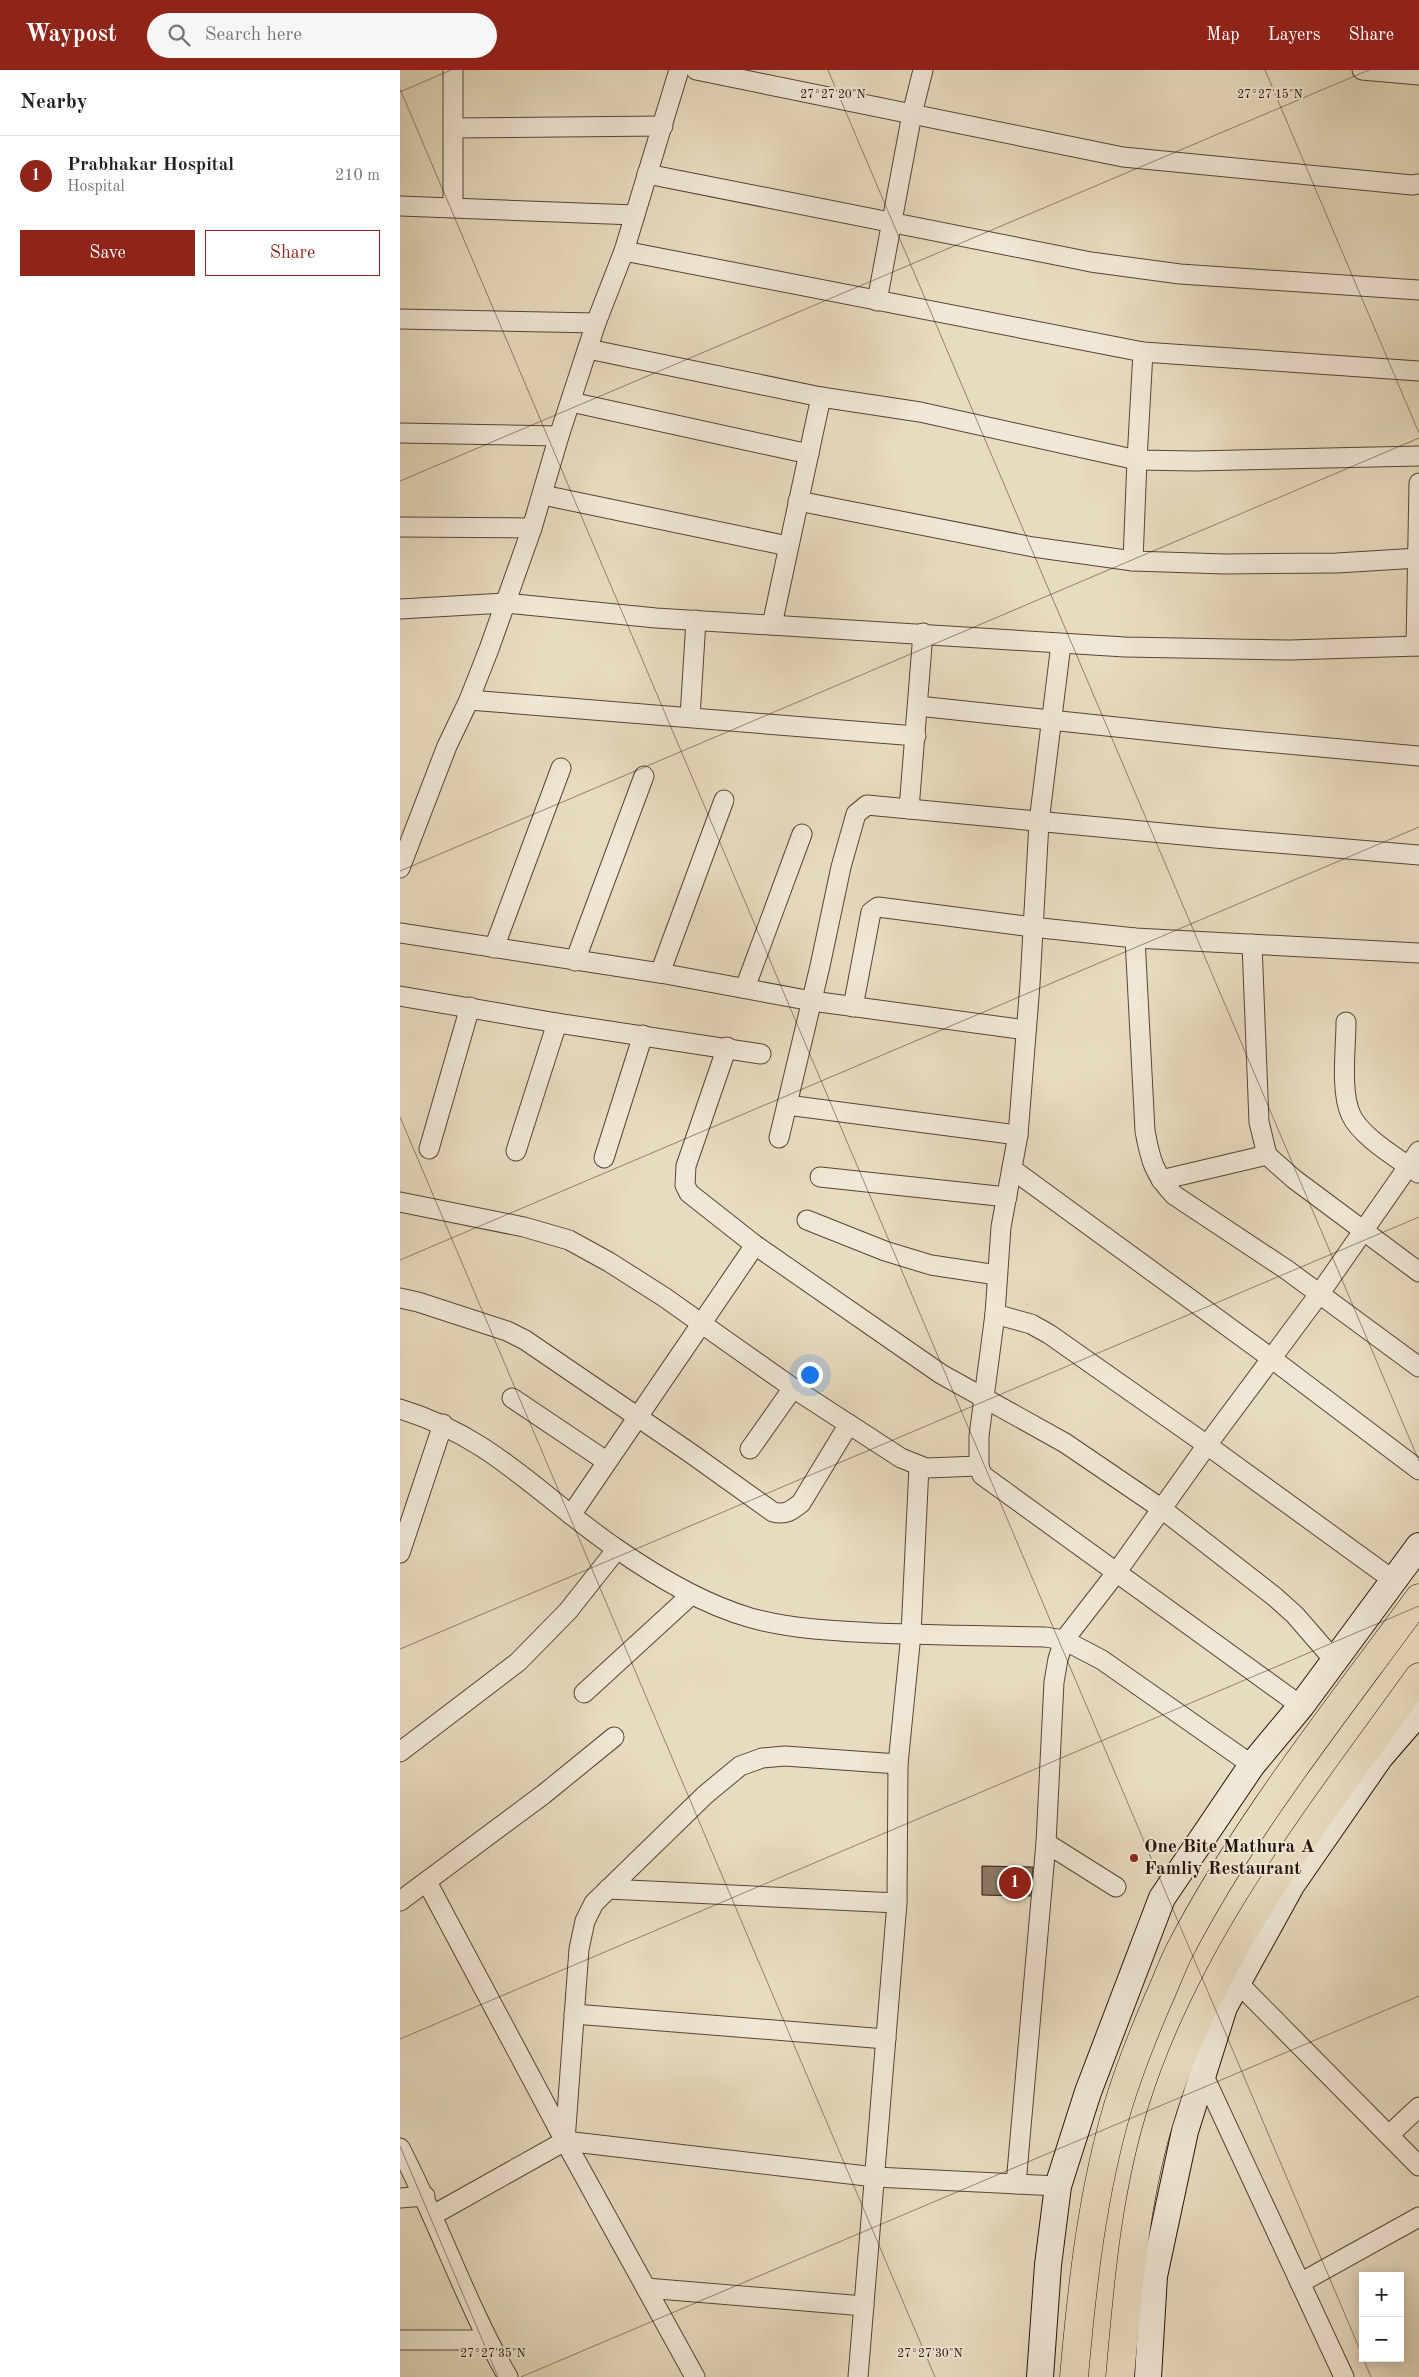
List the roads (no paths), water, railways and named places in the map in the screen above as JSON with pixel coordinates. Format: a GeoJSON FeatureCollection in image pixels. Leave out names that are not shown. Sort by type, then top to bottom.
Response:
{"type":"FeatureCollection","features":[{"type":"Feature","properties":{"kind":"highway"},"geometry":{"type":"LineString","coordinates":[[1074,2377],[1080,2302],[1105,2157],[1118,2105],[1137,2049],[1176,1958],[1222,1875],[1264,1812],[1419,1598]]}},
{"type":"Feature","properties":{"kind":"highway"},"geometry":{"type":"LineString","coordinates":[[1120,2377],[1130,2268],[1144,2181],[1163,2108],[1196,2024],[1244,1930],[1292,1856],[1419,1677]]}},
{"type":"Feature","properties":{"kind":"street"},"geometry":{"type":"LineString","coordinates":[[453,70],[454,206]]}},
{"type":"Feature","properties":{"kind":"street"},"geometry":{"type":"LineString","coordinates":[[400,868],[447,746],[469,700],[532,528],[559,436],[596,323],[624,251],[679,70]]}},
{"type":"Feature","properties":{"kind":"street"},"geometry":{"type":"LineString","coordinates":[[696,70],[1123,157],[1412,186],[1419,184]]}},
{"type":"Feature","properties":{"kind":"street"},"geometry":{"type":"LineString","coordinates":[[877,301],[912,114],[923,70]]}},
{"type":"Feature","properties":{"kind":"street"},"geometry":{"type":"LineString","coordinates":[[1362,70],[1419,75]]}},
{"type":"Feature","properties":{"kind":"street"},"geometry":{"type":"LineString","coordinates":[[453,128],[663,126]]}},
{"type":"Feature","properties":{"kind":"street"},"geometry":{"type":"LineString","coordinates":[[647,174],[1091,262],[1180,274],[1419,290]]}},
{"type":"Feature","properties":{"kind":"street"},"geometry":{"type":"LineString","coordinates":[[400,206],[454,206],[635,215]]}},
{"type":"Feature","properties":{"kind":"street"},"geometry":{"type":"LineString","coordinates":[[624,251],[1143,352],[1419,372]]}},
{"type":"Feature","properties":{"kind":"street"},"geometry":{"type":"LineString","coordinates":[[400,319],[596,323]]}},
{"type":"Feature","properties":{"kind":"street"},"geometry":{"type":"LineString","coordinates":[[588,349],[821,397],[920,412],[1137,460],[1194,461],[1419,456]]}},
{"type":"Feature","properties":{"kind":"street"},"geometry":{"type":"LineString","coordinates":[[1132,561],[1143,352]]}},
{"type":"Feature","properties":{"kind":"street"},"geometry":{"type":"LineString","coordinates":[[772,625],[821,397]]}},
{"type":"Feature","properties":{"kind":"street"},"geometry":{"type":"LineString","coordinates":[[570,402],[809,454]]}},
{"type":"Feature","properties":{"kind":"street"},"geometry":{"type":"LineString","coordinates":[[400,433],[559,436]]}},
{"type":"Feature","properties":{"kind":"street"},"geometry":{"type":"LineString","coordinates":[[400,608],[505,603],[696,620],[923,633],[1060,644],[1245,650],[1417,646],[1419,483]]}},
{"type":"Feature","properties":{"kind":"street"},"geometry":{"type":"LineString","coordinates":[[543,495],[788,546]]}},
{"type":"Feature","properties":{"kind":"street"},"geometry":{"type":"LineString","coordinates":[[798,501],[1032,547],[1132,561],[1225,564],[1338,563],[1418,558]]}},
{"type":"Feature","properties":{"kind":"street"},"geometry":{"type":"LineString","coordinates":[[400,527],[532,528]]}},
{"type":"Feature","properties":{"kind":"street"},"geometry":{"type":"LineString","coordinates":[[690,716],[696,620]]}},
{"type":"Feature","properties":{"kind":"street"},"geometry":{"type":"LineString","coordinates":[[909,809],[923,633]]}},
{"type":"Feature","properties":{"kind":"street"},"geometry":{"type":"LineString","coordinates":[[1060,644],[1039,822],[1018,1135],[1001,1228],[995,1314],[979,1436],[979,1466],[982,1475],[1301,1706]]}},
{"type":"Feature","properties":{"kind":"street"},"geometry":{"type":"LineString","coordinates":[[469,700],[690,716],[738,723],[916,736]]}},
{"type":"Feature","properties":{"kind":"street"},"geometry":{"type":"LineString","coordinates":[[918,706],[1419,756]]}},
{"type":"Feature","properties":{"kind":"street"},"geometry":{"type":"LineString","coordinates":[[494,948],[561,768]]}},
{"type":"Feature","properties":{"kind":"street"},"geometry":{"type":"LineString","coordinates":[[575,961],[644,776]]}},
{"type":"Feature","properties":{"kind":"street"},"geometry":{"type":"LineString","coordinates":[[660,973],[724,800]]}},
{"type":"Feature","properties":{"kind":"street"},"geometry":{"type":"LineString","coordinates":[[779,1138],[812,1001],[833,900],[856,814],[867,805],[1419,855]]}},
{"type":"Feature","properties":{"kind":"street"},"geometry":{"type":"LineString","coordinates":[[745,988],[802,834]]}},
{"type":"Feature","properties":{"kind":"street"},"geometry":{"type":"LineString","coordinates":[[852,1007],[871,912],[878,907],[1032,928],[1135,938],[1419,953]]}},
{"type":"Feature","properties":{"kind":"street"},"geometry":{"type":"LineString","coordinates":[[400,933],[660,973],[812,1001],[1026,1030]]}},
{"type":"Feature","properties":{"kind":"street"},"geometry":{"type":"LineString","coordinates":[[1135,938],[1145,1131],[1150,1159],[1161,1180],[1174,1195],[1320,1293],[1419,1367]]}},
{"type":"Feature","properties":{"kind":"street"},"geometry":{"type":"LineString","coordinates":[[1252,944],[1259,1122],[1267,1155],[1294,1179],[1419,1272]]}},
{"type":"Feature","properties":{"kind":"street"},"geometry":{"type":"LineString","coordinates":[[400,996],[558,1023],[727,1047],[761,1054]]}},
{"type":"Feature","properties":{"kind":"street"},"geometry":{"type":"LineString","coordinates":[[429,1149],[470,1007]]}},
{"type":"Feature","properties":{"kind":"street"},"geometry":{"type":"LineString","coordinates":[[1016,2184],[1046,1844],[1054,1682],[1064,1640],[1116,1573],[1364,1230],[1416,1163],[1370,1137],[1359,1127],[1351,1115],[1345,1094],[1346,1022]]}},
{"type":"Feature","properties":{"kind":"street"},"geometry":{"type":"LineString","coordinates":[[516,1151],[558,1023]]}},
{"type":"Feature","properties":{"kind":"street"},"geometry":{"type":"LineString","coordinates":[[604,1158],[643,1035]]}},
{"type":"Feature","properties":{"kind":"street"},"geometry":{"type":"LineString","coordinates":[[727,1047],[686,1166],[685,1185],[689,1193],[755,1245],[941,1374],[984,1399],[1006,1408],[1065,1443],[1162,1509],[1269,1592],[1295,1615],[1334,1660]]}},
{"type":"Feature","properties":{"kind":"street"},"geometry":{"type":"LineString","coordinates":[[787,1106],[1018,1135]]}},
{"type":"Feature","properties":{"kind":"street"},"geometry":{"type":"LineString","coordinates":[[1161,1180],[1267,1155]]}},
{"type":"Feature","properties":{"kind":"street"},"geometry":{"type":"LineString","coordinates":[[1012,1169],[1271,1358],[1419,1470]]}},
{"type":"Feature","properties":{"kind":"street"},"geometry":{"type":"LineString","coordinates":[[820,1177],[1007,1197]]}},
{"type":"Feature","properties":{"kind":"street"},"geometry":{"type":"LineString","coordinates":[[400,1202],[515,1225],[568,1240],[609,1262],[701,1322],[793,1388],[901,1458],[919,1466],[940,1469],[979,1466]]}},
{"type":"Feature","properties":{"kind":"street"},"geometry":{"type":"LineString","coordinates":[[807,1220],[885,1251],[930,1265],[997,1275]]}},
{"type":"Feature","properties":{"kind":"street"},"geometry":{"type":"LineString","coordinates":[[571,1515],[755,1245]]}},
{"type":"Feature","properties":{"kind":"street"},"geometry":{"type":"LineString","coordinates":[[400,1298],[489,1325],[525,1340],[690,1452],[762,1506],[782,1514],[791,1511],[801,1502],[849,1424]]}},
{"type":"Feature","properties":{"kind":"street"},"geometry":{"type":"LineString","coordinates":[[995,1314],[1031,1324],[1049,1334],[1207,1445],[1393,1580]]}},
{"type":"Feature","properties":{"kind":"street"},"geometry":{"type":"LineString","coordinates":[[750,1448],[793,1388]]}},
{"type":"Feature","properties":{"kind":"street"},"geometry":{"type":"LineString","coordinates":[[512,1398],[606,1461]]}},
{"type":"Feature","properties":{"kind":"street"},"geometry":{"type":"LineString","coordinates":[[400,1409],[443,1424],[464,1434],[488,1450],[617,1549],[691,1595],[751,1618],[784,1625],[837,1631],[1045,1637],[1064,1640],[1102,1660],[1252,1765]]}},
{"type":"Feature","properties":{"kind":"street"},"geometry":{"type":"LineString","coordinates":[[400,1553],[443,1424]]}},
{"type":"Feature","properties":{"kind":"street"},"geometry":{"type":"LineString","coordinates":[[858,2377],[897,1903],[898,1764],[910,1634],[919,1466]]}},
{"type":"Feature","properties":{"kind":"street"},"geometry":{"type":"LineString","coordinates":[[1040,2377],[1048,2265],[1058,2186],[1088,2092],[1162,1898],[1252,1765],[1301,1706],[1419,1546]]}},
{"type":"Feature","properties":{"kind":"street"},"geometry":{"type":"LineString","coordinates":[[400,1752],[518,1662],[578,1600],[617,1549]]}},
{"type":"Feature","properties":{"kind":"street"},"geometry":{"type":"LineString","coordinates":[[584,1693],[691,1595]]}},
{"type":"Feature","properties":{"kind":"street"},"geometry":{"type":"LineString","coordinates":[[1148,2377],[1154,2276],[1185,2131],[1224,2007],[1292,1884],[1380,1758],[1419,1712]]}},
{"type":"Feature","properties":{"kind":"street"},"geometry":{"type":"LineString","coordinates":[[400,1901],[544,1794],[614,1737]]}},
{"type":"Feature","properties":{"kind":"street"},"geometry":{"type":"LineString","coordinates":[[564,2141],[579,1949],[585,1921],[594,1903],[705,1795],[740,1766],[762,1758],[785,1756],[898,1764]]}},
{"type":"Feature","properties":{"kind":"street"},"geometry":{"type":"LineString","coordinates":[[1046,1844],[1116,1887]]}},
{"type":"Feature","properties":{"kind":"street"},"geometry":{"type":"LineString","coordinates":[[427,1882],[564,2141],[695,2377]]}},
{"type":"Feature","properties":{"kind":"street"},"geometry":{"type":"LineString","coordinates":[[608,1889],[897,1903]]}},
{"type":"Feature","properties":{"kind":"street"},"geometry":{"type":"LineString","coordinates":[[1238,1982],[1419,2166]]}},
{"type":"Feature","properties":{"kind":"street"},"geometry":{"type":"LineString","coordinates":[[574,2014],[886,2039]]}},
{"type":"Feature","properties":{"kind":"street"},"geometry":{"type":"LineString","coordinates":[[1203,2074],[1344,2377]]}},
{"type":"Feature","properties":{"kind":"street"},"geometry":{"type":"LineString","coordinates":[[1389,2135],[1419,2107]]}},
{"type":"Feature","properties":{"kind":"street"},"geometry":{"type":"LineString","coordinates":[[433,2216],[564,2141],[875,2177],[1058,2186]]}},
{"type":"Feature","properties":{"kind":"street"},"geometry":{"type":"LineString","coordinates":[[400,2148],[425,2196],[487,2340],[508,2377]]}},
{"type":"Feature","properties":{"kind":"street"},"geometry":{"type":"LineString","coordinates":[[400,2198],[425,2196]]}},
{"type":"Feature","properties":{"kind":"street"},"geometry":{"type":"LineString","coordinates":[[1300,2283],[1419,2217]]}},
{"type":"Feature","properties":{"kind":"street"},"geometry":{"type":"LineString","coordinates":[[646,2288],[864,2306]]}},
{"type":"Feature","properties":{"kind":"street"},"geometry":{"type":"LineString","coordinates":[[400,2340],[487,2340]]}},
{"type":"Feature","properties":{"kind":"place","name":"One Bite Mathura A Famliy Restaurant"},"geometry":{"type":"Point","coordinates":[1134,1858]}},
{"type":"Feature","properties":{"kind":"place","name":"Prabhakar Hospital"},"geometry":{"type":"Point","coordinates":[1015,1883]}}]}
